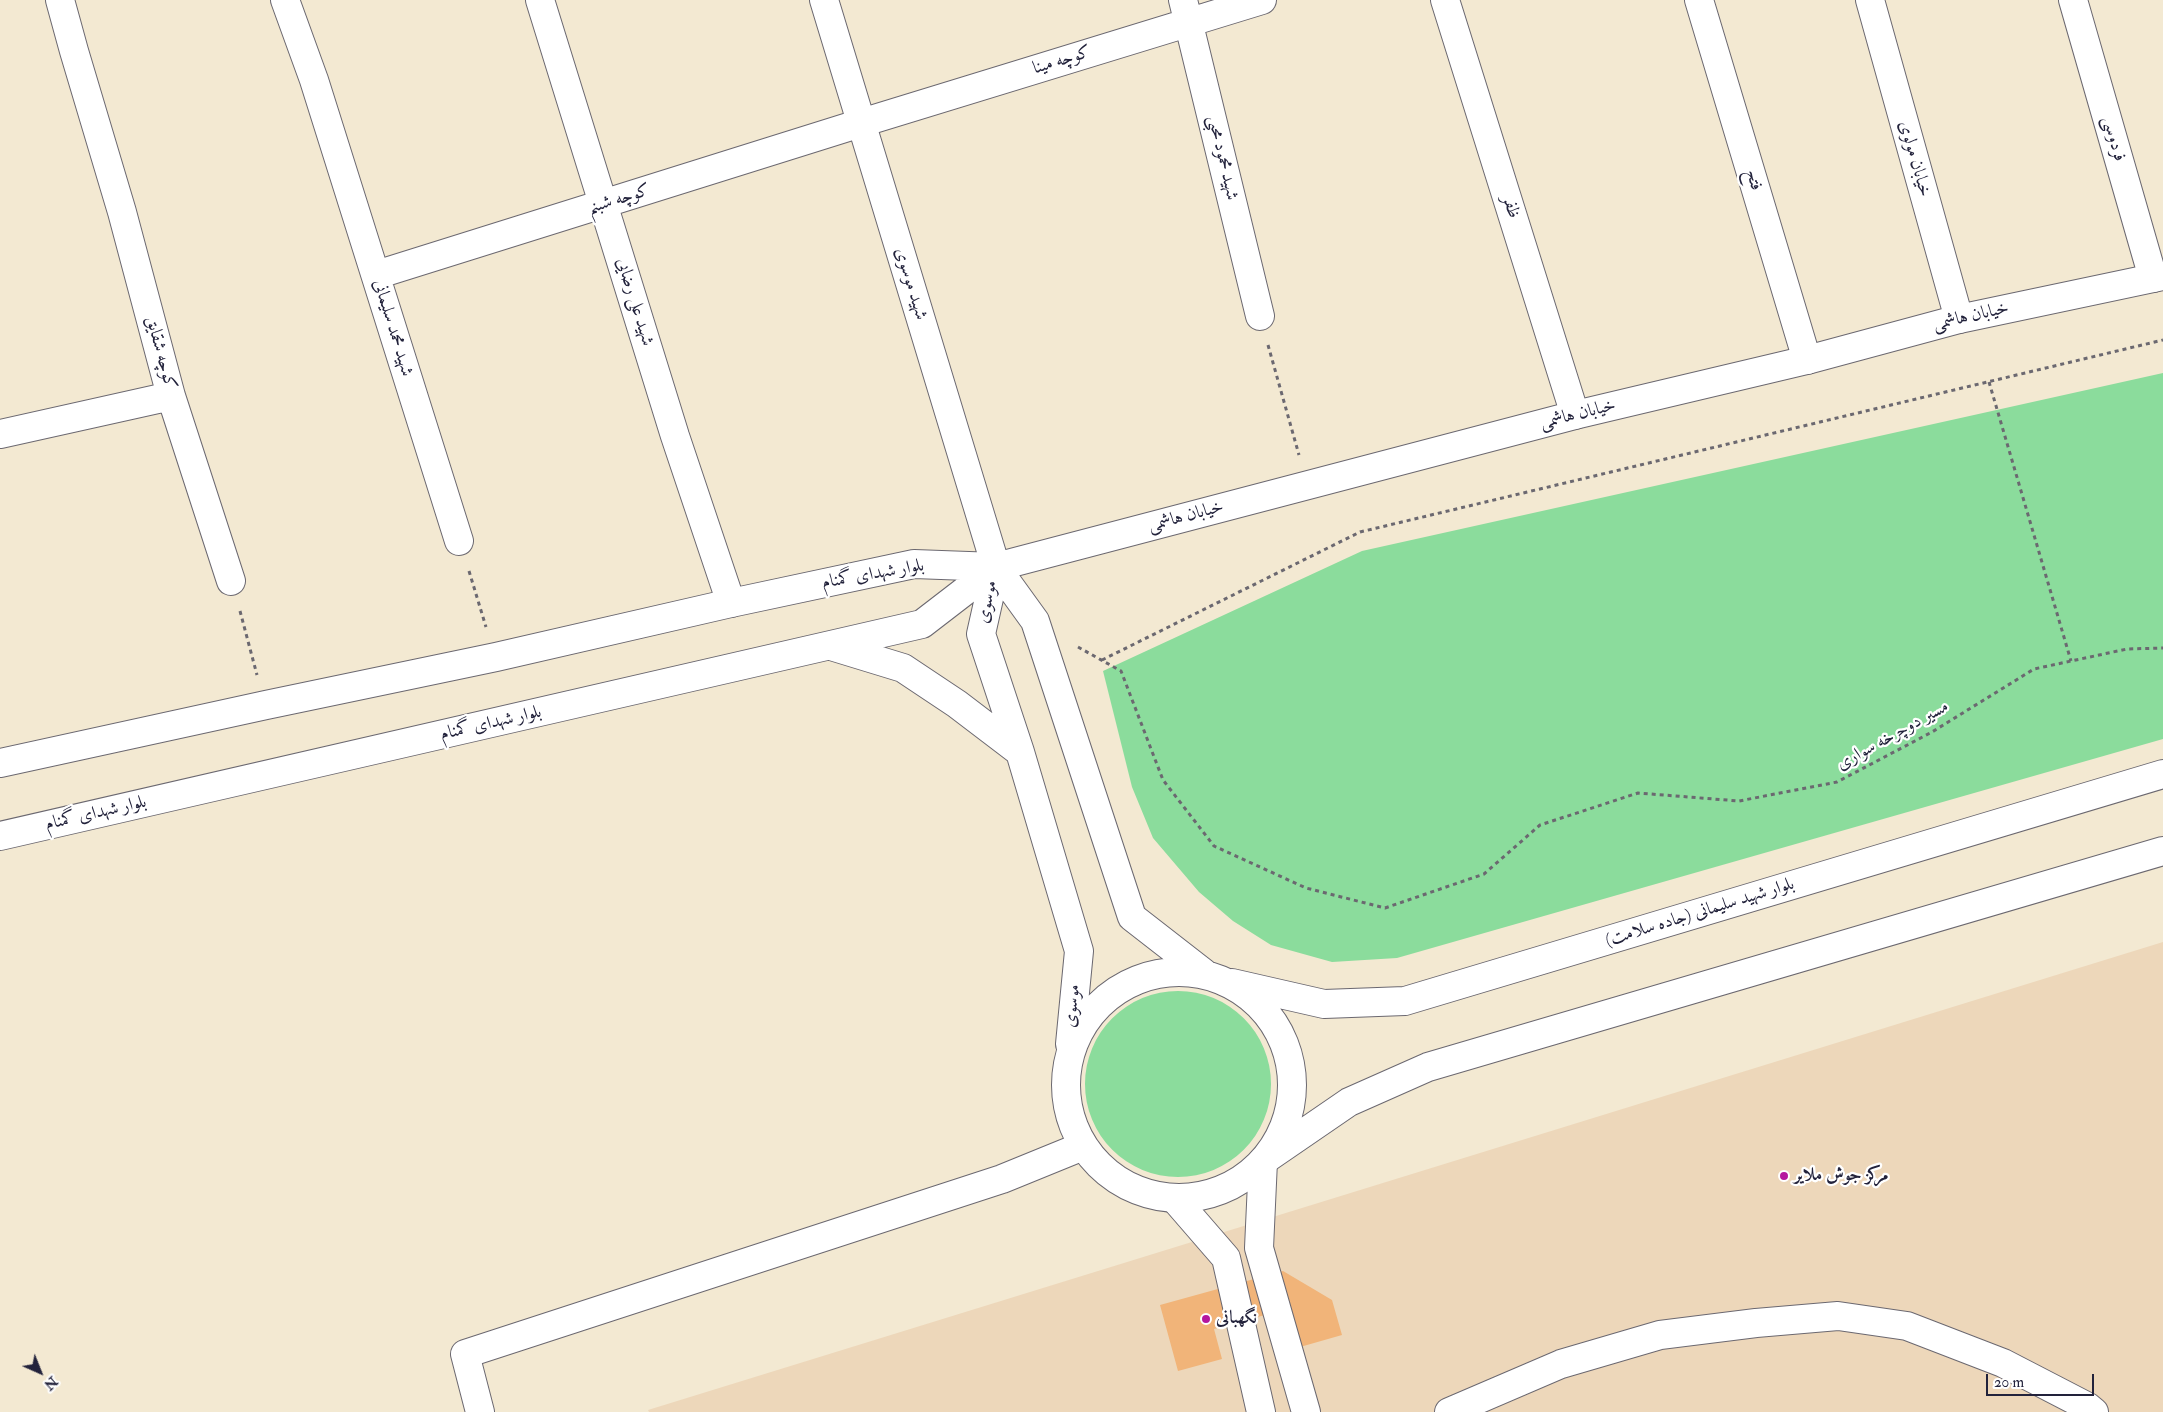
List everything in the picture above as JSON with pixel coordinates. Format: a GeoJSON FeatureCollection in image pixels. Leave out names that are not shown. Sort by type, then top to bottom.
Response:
{"type":"FeatureCollection","features":[{"type":"Feature","properties":{"kind":"main road","name":"کوچه شقایق"},"geometry":{"type":"LineString","coordinates":[[60,0],[122,212],[171,396],[231,581]]}},
{"type":"Feature","properties":{"kind":"main road","name":"شهید محمد سلیمانی"},"geometry":{"type":"LineString","coordinates":[[285,0],[314,80],[460,541]]}},
{"type":"Feature","properties":{"kind":"main road","name":"شهید علی رضایی"},"geometry":{"type":"LineString","coordinates":[[540,0],[675,436],[731,603]]}},
{"type":"Feature","properties":{"kind":"main road","name":"شهید موسوی"},"geometry":{"type":"LineString","coordinates":[[824,0],[996,567]]}},
{"type":"Feature","properties":{"kind":"main road","name":"کوچه مینا"},"geometry":{"type":"LineString","coordinates":[[862,123],[1187,11],[1262,0]]}},
{"type":"Feature","properties":{"kind":"main road","name":"ظفر"},"geometry":{"type":"LineString","coordinates":[[1445,0],[1576,415]]}},
{"type":"Feature","properties":{"kind":"main road","name":"فتح"},"geometry":{"type":"LineString","coordinates":[[1699,0],[1807,360]]}},
{"type":"Feature","properties":{"kind":"main road","name":"خیابان مولوی"},"geometry":{"type":"LineString","coordinates":[[1870,0],[1959,319]]}},
{"type":"Feature","properties":{"kind":"main road","name":"فردوسی"},"geometry":{"type":"LineString","coordinates":[[2073,0],[2158,277]]}},
{"type":"Feature","properties":{"kind":"main road","name":"شهید محمود محبی"},"geometry":{"type":"LineString","coordinates":[[1187,11],[1260,316]]}},
{"type":"Feature","properties":{"kind":"main road","name":"کوچه شبنم"},"geometry":{"type":"LineString","coordinates":[[376,275],[862,123]]}},
{"type":"Feature","properties":{"kind":"main road","name":"خیابان هاشمی"},"geometry":{"type":"LineString","coordinates":[[996,567],[1576,415],[1807,360],[1959,319],[2158,277]]}},
{"type":"Feature","properties":{"kind":"main road"},"geometry":{"type":"LineString","coordinates":[[0,434],[171,396]]}},
{"type":"Feature","properties":{"kind":"main road","name":"بلوار شهدای گمنام"},"geometry":{"type":"LineString","coordinates":[[0,763],[496,657],[731,603],[914,564],[996,567]]}},
{"type":"Feature","properties":{"kind":"main road","name":"بلوار شهدای گمنام"},"geometry":{"type":"LineString","coordinates":[[0,836],[922,624],[996,567]]}},
{"type":"Feature","properties":{"kind":"main road","name":"موسوی"},"geometry":{"type":"LineString","coordinates":[[996,567],[1035,621],[1132,917],[1204,974]]}},
{"type":"Feature","properties":{"kind":"main road","name":"موسوی"},"geometry":{"type":"LineString","coordinates":[[996,567],[981,634],[1020,752],[1079,951],[1068,1060]]}},
{"type":"Feature","properties":{"kind":"main road"},"geometry":{"type":"LineString","coordinates":[[830,646],[903,668],[957,704],[1020,752]]}},
{"type":"Feature","properties":{"kind":"main road","name":"بلوار شهید سلیمانی (جاده سلامت)"},"geometry":{"type":"LineString","coordinates":[[1232,984],[1324,1004],[1405,1001],[2163,774]]}},
{"type":"Feature","properties":{"kind":"main road"},"geometry":{"type":"LineString","coordinates":[[1306,1412],[1259,1248],[1263,1161],[1279,1137],[1290,1109],[1293,1080],[1288,1050],[1275,1023],[1256,1001],[1232,984],[1204,974],[1174,971],[1145,976],[1118,988],[1096,1008],[1078,1032],[1068,1060],[1065,1090],[1070,1119],[1083,1146],[1100,1167],[1122,1183],[1147,1194],[1174,1198],[1199,1196],[1222,1189],[1244,1178],[1263,1161],[1349,1102],[1428,1067],[2163,850]]}},
{"type":"Feature","properties":{"kind":"main road"},"geometry":{"type":"LineString","coordinates":[[480,1412],[465,1354],[1002,1179],[1083,1146]]}},
{"type":"Feature","properties":{"kind":"main road"},"geometry":{"type":"LineString","coordinates":[[1174,1198],[1226,1258],[1261,1412]]}},
{"type":"Feature","properties":{"kind":"main road"},"geometry":{"type":"LineString","coordinates":[[1449,1412],[1561,1364],[1660,1335],[1756,1323],[1838,1316],[1907,1326],[2002,1363],[2087,1410]]}},
{"type":"Feature","properties":{"kind":"path"},"geometry":{"type":"LineString","coordinates":[[1260,316],[1308,485]]}},
{"type":"Feature","properties":{"kind":"path"},"geometry":{"type":"LineString","coordinates":[[1102,660],[1360,532],[2163,340]]}},
{"type":"Feature","properties":{"kind":"path"},"geometry":{"type":"LineString","coordinates":[[1989,382],[2071,661]]}},
{"type":"Feature","properties":{"kind":"path"},"geometry":{"type":"LineString","coordinates":[[460,541],[496,657]]}},
{"type":"Feature","properties":{"kind":"path"},"geometry":{"type":"LineString","coordinates":[[231,581],[266,705]]}},
{"type":"Feature","properties":{"kind":"path","name":"مسیر دوچرخه سواری"},"geometry":{"type":"LineString","coordinates":[[1035,621],[1121,672],[1163,780],[1214,846],[1306,888],[1386,908],[1484,874],[1540,825],[1638,793],[1739,801],[1837,782],[1932,732],[2034,668],[2127,650],[2163,648]]}},
{"type":"Feature","properties":{"kind":"shaded area","name":"مرکز جوش ملایر"},"geometry":{"type":"Polygon","coordinates":[[[2163,942],[2163,1412],[649,1412],[648,1410],[2163,942]]]}},
{"type":"Feature","properties":{"kind":"green space"},"geometry":{"type":"Polygon","coordinates":[[[2163,373],[2163,739],[1397,958],[1332,962],[1271,945],[1233,921],[1199,892],[1153,838],[1132,787],[1103,671],[1362,551],[2163,373]]]}},
{"type":"Feature","properties":{"kind":"green space"},"geometry":{"type":"Polygon","coordinates":[[[1169,991],[1187,991],[1214,998],[1244,1018],[1264,1048],[1271,1075],[1271,1093],[1264,1120],[1244,1150],[1214,1170],[1187,1177],[1169,1177],[1151,1173],[1134,1166],[1119,1156],[1106,1143],[1096,1128],[1089,1111],[1085,1093],[1085,1075],[1089,1057],[1096,1040],[1106,1025],[1119,1012],[1134,1002],[1151,995],[1169,991]]]}},
{"type":"Feature","properties":{"kind":"building","name":"نگهبانی"},"geometry":{"type":"Polygon","coordinates":[[[1283,1271],[1332,1300],[1342,1335],[1293,1349],[1283,1310],[1214,1329],[1222,1359],[1178,1371],[1160,1305],[1283,1271]]]}},
{"type":"Feature","properties":{"kind":"place","name":"مرکز جوش ملایر"},"geometry":{"type":"Point","coordinates":[1784,1176]}},
{"type":"Feature","properties":{"kind":"place","name":"نگهبانی"},"geometry":{"type":"Point","coordinates":[1206,1319]}}]}
